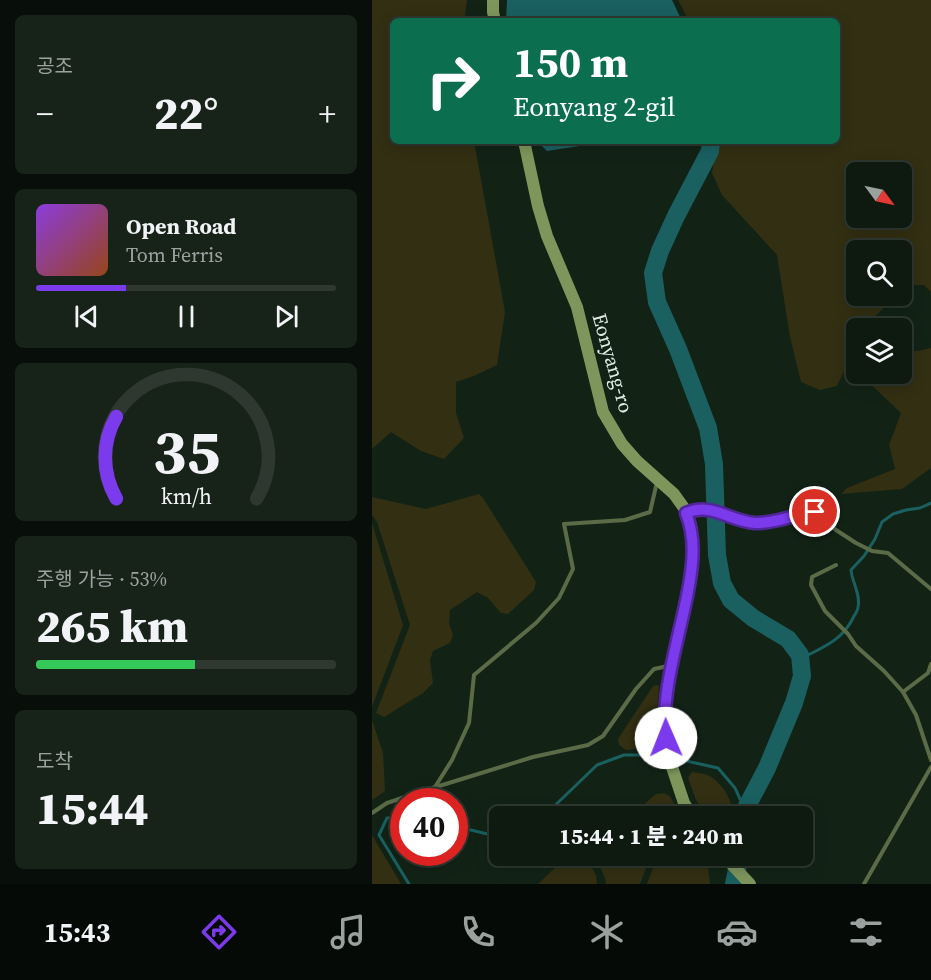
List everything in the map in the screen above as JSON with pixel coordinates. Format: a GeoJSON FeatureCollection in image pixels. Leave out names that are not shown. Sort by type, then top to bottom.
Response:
{"type":"FeatureCollection","features":[{"type":"Feature","properties":{"kind":"street"},"geometry":{"type":"LineString","coordinates":[[493,0],[494,18]]}},
{"type":"Feature","properties":{"kind":"street","name":"Eonyang-ro"},"geometry":{"type":"LineString","coordinates":[[525,144],[541,216],[550,246],[577,307],[603,412],[630,453],[674,494],[684,508],[691,525],[693,545],[691,571],[669,681],[664,724],[670,758],[686,806]]}},
{"type":"Feature","properties":{"kind":"street"},"geometry":{"type":"LineString","coordinates":[[733,866],[747,881]]}},
{"type":"Feature","properties":{"kind":"lane"},"geometry":{"type":"LineString","coordinates":[[435,788],[452,760],[469,723],[474,675],[536,623],[559,598],[573,569],[564,524],[625,520],[650,512],[657,478]]}},
{"type":"Feature","properties":{"kind":"lane"},"geometry":{"type":"LineString","coordinates":[[686,513],[695,509],[706,509],[755,523],[815,512],[836,530],[866,548],[888,553],[931,589]]}},
{"type":"Feature","properties":{"kind":"lane"},"geometry":{"type":"LineString","coordinates":[[836,565],[812,577],[811,585],[825,611],[848,634],[856,646],[903,692],[916,715],[931,760]]}},
{"type":"Feature","properties":{"kind":"lane"},"geometry":{"type":"LineString","coordinates":[[903,692],[928,673],[931,664]]}},
{"type":"Feature","properties":{"kind":"lane"},"geometry":{"type":"LineString","coordinates":[[435,788],[533,757],[588,745],[603,736],[636,689],[654,669],[672,666]]}},
{"type":"Feature","properties":{"kind":"lane"},"geometry":{"type":"LineString","coordinates":[[864,884],[931,767]]}},
{"type":"Feature","properties":{"kind":"lane"},"geometry":{"type":"LineString","coordinates":[[372,813],[390,801]]}},
{"type":"Feature","properties":{"kind":"shaded area"},"geometry":{"type":"Polygon","coordinates":[[[372,0],[467,0],[464,18],[390,18],[390,144],[475,144],[505,312],[497,365],[456,382],[456,413],[464,438],[444,459],[421,451],[391,432],[372,449],[372,0]]]}},
{"type":"Feature","properties":{"kind":"shaded area"},"geometry":{"type":"Polygon","coordinates":[[[678,0],[931,0],[931,292],[924,285],[912,285],[912,240],[846,240],[846,306],[886,306],[873,318],[846,318],[846,367],[837,386],[820,390],[801,382],[790,337],[777,255],[722,195],[712,173],[717,144],[840,144],[840,18],[687,18],[678,0]]]}},
{"type":"Feature","properties":{"kind":"shaded area"},"geometry":{"type":"Polygon","coordinates":[[[931,348],[931,468],[902,489],[841,494],[847,488],[895,469],[889,445],[901,413],[870,384],[912,384],[912,351],[931,348]]]}},
{"type":"Feature","properties":{"kind":"shaded area"},"geometry":{"type":"Polygon","coordinates":[[[479,494],[536,582],[534,590],[508,614],[501,613],[488,598],[477,592],[450,610],[449,623],[453,635],[450,643],[433,651],[430,660],[433,683],[423,693],[384,717],[376,713],[410,625],[377,522],[372,515],[372,497],[426,509],[479,494]]]}},
{"type":"Feature","properties":{"kind":"shaded area"},"geometry":{"type":"Polygon","coordinates":[[[372,523],[403,625],[372,707],[372,523]]]}},
{"type":"Feature","properties":{"kind":"shaded area"},"geometry":{"type":"Polygon","coordinates":[[[653,686],[659,686],[655,742],[651,747],[626,750],[619,745],[618,739],[653,686]]]}},
{"type":"Feature","properties":{"kind":"shaded area"},"geometry":{"type":"Polygon","coordinates":[[[372,720],[383,753],[385,791],[372,800],[372,720]]]}},
{"type":"Feature","properties":{"kind":"shaded area"},"geometry":{"type":"Polygon","coordinates":[[[692,772],[705,774],[712,778],[722,787],[731,806],[700,806],[688,778],[692,772]]]}},
{"type":"Feature","properties":{"kind":"shaded area"},"geometry":{"type":"Polygon","coordinates":[[[656,794],[666,794],[673,800],[675,806],[642,806],[656,794]]]}},
{"type":"Feature","properties":{"kind":"shaded area"},"geometry":{"type":"Polygon","coordinates":[[[372,835],[401,884],[372,884],[372,835]]]}},
{"type":"Feature","properties":{"kind":"shaded area"},"geometry":{"type":"Polygon","coordinates":[[[557,866],[591,866],[596,875],[597,884],[538,884],[557,866]]]}},
{"type":"Feature","properties":{"kind":"shaded area"},"geometry":{"type":"Polygon","coordinates":[[[599,866],[647,866],[640,884],[606,884],[599,866]]]}},
{"type":"Feature","properties":{"kind":"shaded area"},"geometry":{"type":"Polygon","coordinates":[[[654,866],[708,866],[710,884],[647,884],[654,866]]]}},
{"type":"Feature","properties":{"kind":"water"},"geometry":{"type":"Polygon","coordinates":[[[507,0],[672,0],[681,18],[506,18],[507,0]]]}},
{"type":"Feature","properties":{"kind":"water"},"geometry":{"type":"Polygon","coordinates":[[[540,144],[592,144],[547,151],[540,144]]]}},
{"type":"Feature","properties":{"kind":"waterway"},"geometry":{"type":"LineString","coordinates":[[711,144],[710,151],[660,251],[653,273],[657,302],[678,349],[708,428],[714,464],[717,555],[722,583],[731,600],[753,618],[788,639],[800,655],[802,676],[794,703],[767,768],[747,806]]}},
{"type":"Feature","properties":{"kind":"waterway"},"geometry":{"type":"LineString","coordinates":[[800,659],[832,642],[850,624],[859,602],[851,570],[875,539],[882,522],[893,514],[931,503]]}},
{"type":"Feature","properties":{"kind":"waterway"},"geometry":{"type":"LineString","coordinates":[[554,806],[597,765],[624,755],[667,757]]}},
{"type":"Feature","properties":{"kind":"waterway"},"geometry":{"type":"LineString","coordinates":[[673,758],[718,768],[735,788],[743,806]]}},
{"type":"Feature","properties":{"kind":"waterway"},"geometry":{"type":"LineString","coordinates":[[390,818],[387,818],[379,835],[390,853]]}},
{"type":"Feature","properties":{"kind":"waterway"},"geometry":{"type":"LineString","coordinates":[[468,829],[489,834]]}},
{"type":"Feature","properties":{"kind":"waterway"},"geometry":{"type":"LineString","coordinates":[[398,866],[409,884]]}},
{"type":"Feature","properties":{"kind":"waterway"},"geometry":{"type":"LineString","coordinates":[[734,884],[738,866]]}},
{"type":"Feature","properties":{"kind":"route"},"geometry":{"type":"LineString","coordinates":[[666,738],[664,724],[669,681],[691,571],[693,545],[691,525],[686,513],[695,509],[706,509],[755,523],[815,512]]}}]}
